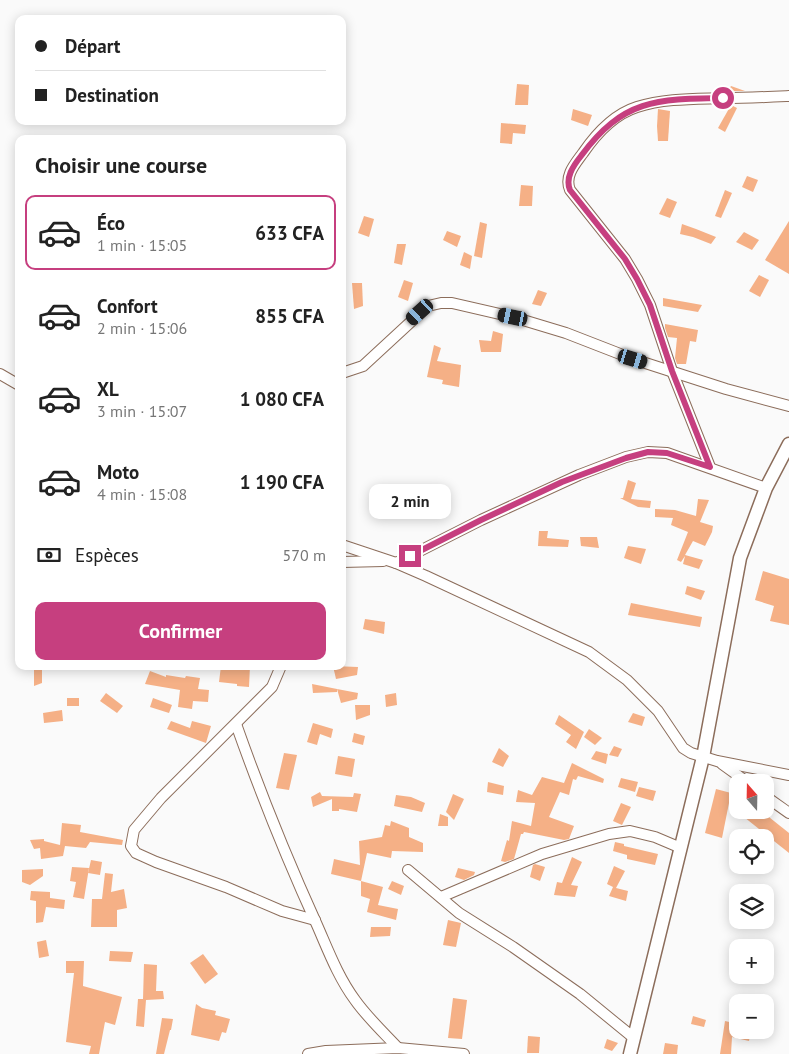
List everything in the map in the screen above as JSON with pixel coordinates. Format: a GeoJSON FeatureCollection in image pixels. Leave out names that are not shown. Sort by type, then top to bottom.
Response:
{"type":"FeatureCollection","features":[{"type":"Feature","properties":{"kind":"main road"},"geometry":{"type":"LineString","coordinates":[[630,1054],[703,757],[740,558],[766,488],[789,444]]}},
{"type":"Feature","properties":{"kind":"street"},"geometry":{"type":"LineString","coordinates":[[710,467],[672,371],[650,305],[625,259],[570,190],[568,179],[574,164],[593,139],[611,122],[636,107],[684,99],[789,96]]}},
{"type":"Feature","properties":{"kind":"street"},"geometry":{"type":"LineString","coordinates":[[346,372],[363,366],[428,306],[452,303],[513,317],[566,333],[633,359],[726,389],[789,406]]}},
{"type":"Feature","properties":{"kind":"street"},"geometry":{"type":"LineString","coordinates":[[0,374],[15,383]]}},
{"type":"Feature","properties":{"kind":"street"},"geometry":{"type":"LineString","coordinates":[[346,562],[392,562],[579,475],[648,452],[667,453],[766,488]]}},
{"type":"Feature","properties":{"kind":"street"},"geometry":{"type":"LineString","coordinates":[[346,545],[392,562],[589,652],[627,680],[658,711],[683,748],[717,761],[789,775]]}},
{"type":"Feature","properties":{"kind":"street"},"geometry":{"type":"LineString","coordinates":[[279,670],[272,687],[161,798],[134,830],[130,846],[136,853],[156,862],[226,887],[282,911],[315,920]]}},
{"type":"Feature","properties":{"kind":"street"},"geometry":{"type":"LineString","coordinates":[[236,724],[258,785],[341,978],[354,999],[398,1048]]}},
{"type":"Feature","properties":{"kind":"street"},"geometry":{"type":"LineString","coordinates":[[717,761],[736,774]]}},
{"type":"Feature","properties":{"kind":"street"},"geometry":{"type":"LineString","coordinates":[[774,802],[789,813]]}},
{"type":"Feature","properties":{"kind":"street"},"geometry":{"type":"LineString","coordinates":[[441,897],[542,854],[608,834],[630,832],[656,838],[681,848]]}},
{"type":"Feature","properties":{"kind":"street"},"geometry":{"type":"LineString","coordinates":[[408,870],[458,913],[513,947],[580,994],[634,1038]]}},
{"type":"Feature","properties":{"kind":"street"},"geometry":{"type":"LineString","coordinates":[[308,1054],[326,1051],[398,1048],[464,1054]]}},
{"type":"Feature","properties":{"kind":"building"},"geometry":{"type":"Polygon","coordinates":[[[517,84],[529,85],[528,105],[515,105],[517,84]]]}},
{"type":"Feature","properties":{"kind":"building"},"geometry":{"type":"Polygon","coordinates":[[[731,86],[745,91],[728,91],[731,86]]]}},
{"type":"Feature","properties":{"kind":"building"},"geometry":{"type":"Polygon","coordinates":[[[731,105],[737,108],[725,132],[718,128],[731,105]]]}},
{"type":"Feature","properties":{"kind":"building"},"geometry":{"type":"Polygon","coordinates":[[[573,109],[592,115],[588,126],[571,120],[573,109]]]}},
{"type":"Feature","properties":{"kind":"building"},"geometry":{"type":"Polygon","coordinates":[[[658,109],[670,111],[668,141],[658,141],[658,109]]]}},
{"type":"Feature","properties":{"kind":"building"},"geometry":{"type":"Polygon","coordinates":[[[501,123],[526,125],[525,134],[513,133],[512,144],[500,143],[501,123]]]}},
{"type":"Feature","properties":{"kind":"building"},"geometry":{"type":"Polygon","coordinates":[[[747,176],[758,180],[753,192],[742,187],[747,176]]]}},
{"type":"Feature","properties":{"kind":"building"},"geometry":{"type":"Polygon","coordinates":[[[521,185],[533,186],[532,206],[519,206],[521,185]]]}},
{"type":"Feature","properties":{"kind":"building"},"geometry":{"type":"Polygon","coordinates":[[[725,190],[732,193],[721,218],[715,216],[725,190]]]}},
{"type":"Feature","properties":{"kind":"building"},"geometry":{"type":"Polygon","coordinates":[[[667,198],[677,202],[670,218],[659,214],[667,198]]]}},
{"type":"Feature","properties":{"kind":"building"},"geometry":{"type":"Polygon","coordinates":[[[364,216],[374,219],[369,237],[358,233],[364,216]]]}},
{"type":"Feature","properties":{"kind":"building"},"geometry":{"type":"Polygon","coordinates":[[[789,221],[789,274],[765,260],[789,221]]]}},
{"type":"Feature","properties":{"kind":"building"},"geometry":{"type":"Polygon","coordinates":[[[480,222],[487,224],[482,258],[474,256],[480,222]]]}},
{"type":"Feature","properties":{"kind":"building"},"geometry":{"type":"Polygon","coordinates":[[[682,224],[716,237],[711,244],[680,234],[682,224]]]}},
{"type":"Feature","properties":{"kind":"building"},"geometry":{"type":"Polygon","coordinates":[[[447,231],[461,236],[457,247],[443,240],[447,231]]]}},
{"type":"Feature","properties":{"kind":"building"},"geometry":{"type":"Polygon","coordinates":[[[744,232],[759,240],[752,250],[736,242],[744,232]]]}},
{"type":"Feature","properties":{"kind":"building"},"geometry":{"type":"Polygon","coordinates":[[[397,244],[406,244],[402,265],[394,263],[397,244]]]}},
{"type":"Feature","properties":{"kind":"building"},"geometry":{"type":"Polygon","coordinates":[[[464,252],[472,256],[470,269],[460,265],[464,252]]]}},
{"type":"Feature","properties":{"kind":"building"},"geometry":{"type":"Polygon","coordinates":[[[759,275],[769,280],[760,297],[749,291],[759,275]]]}},
{"type":"Feature","properties":{"kind":"building"},"geometry":{"type":"Polygon","coordinates":[[[404,280],[413,283],[408,301],[398,297],[404,280]]]}},
{"type":"Feature","properties":{"kind":"building"},"geometry":{"type":"Polygon","coordinates":[[[352,283],[362,283],[363,306],[354,309],[352,283]]]}},
{"type":"Feature","properties":{"kind":"building"},"geometry":{"type":"Polygon","coordinates":[[[538,290],[547,293],[541,306],[532,304],[538,290]]]}},
{"type":"Feature","properties":{"kind":"building"},"geometry":{"type":"Polygon","coordinates":[[[663,298],[702,305],[698,312],[663,306],[663,298]]]}},
{"type":"Feature","properties":{"kind":"building"},"geometry":{"type":"Polygon","coordinates":[[[665,324],[698,330],[696,342],[690,341],[686,364],[677,364],[675,358],[677,338],[668,337],[665,324]]]}},
{"type":"Feature","properties":{"kind":"building"},"geometry":{"type":"Polygon","coordinates":[[[493,331],[503,334],[501,352],[481,352],[479,340],[491,341],[493,331]]]}},
{"type":"Feature","properties":{"kind":"building"},"geometry":{"type":"Polygon","coordinates":[[[434,345],[441,348],[437,361],[461,365],[459,387],[442,384],[443,380],[427,377],[434,345]]]}},
{"type":"Feature","properties":{"kind":"building"},"geometry":{"type":"Polygon","coordinates":[[[628,480],[636,483],[631,499],[651,501],[650,508],[638,507],[620,498],[623,498],[628,480]]]}},
{"type":"Feature","properties":{"kind":"building"},"geometry":{"type":"Polygon","coordinates":[[[698,499],[709,500],[700,522],[713,526],[705,546],[693,541],[685,555],[703,560],[699,569],[683,564],[685,556],[681,562],[677,560],[688,532],[671,525],[673,518],[655,517],[655,509],[675,510],[696,516],[698,499]]]}},
{"type":"Feature","properties":{"kind":"building"},"geometry":{"type":"Polygon","coordinates":[[[539,531],[548,531],[547,538],[569,540],[568,547],[538,546],[539,531]]]}},
{"type":"Feature","properties":{"kind":"building"},"geometry":{"type":"Polygon","coordinates":[[[580,537],[597,537],[599,548],[581,546],[580,537]]]}},
{"type":"Feature","properties":{"kind":"building"},"geometry":{"type":"Polygon","coordinates":[[[628,546],[646,549],[641,564],[624,558],[628,546]]]}},
{"type":"Feature","properties":{"kind":"building"},"geometry":{"type":"Polygon","coordinates":[[[763,571],[789,579],[789,625],[770,621],[774,606],[755,600],[763,571]]]}},
{"type":"Feature","properties":{"kind":"building"},"geometry":{"type":"Polygon","coordinates":[[[687,586],[705,591],[701,600],[685,594],[687,586]]]}},
{"type":"Feature","properties":{"kind":"building"},"geometry":{"type":"Polygon","coordinates":[[[631,603],[702,617],[700,627],[628,615],[631,603]]]}},
{"type":"Feature","properties":{"kind":"building"},"geometry":{"type":"Polygon","coordinates":[[[365,619],[385,622],[384,634],[363,629],[365,619]]]}},
{"type":"Feature","properties":{"kind":"building"},"geometry":{"type":"Polygon","coordinates":[[[346,667],[358,667],[357,675],[336,679],[334,670],[346,670],[346,667]]]}},
{"type":"Feature","properties":{"kind":"building"},"geometry":{"type":"Polygon","coordinates":[[[34,670],[42,670],[42,683],[34,686],[34,670]]]}},
{"type":"Feature","properties":{"kind":"building"},"geometry":{"type":"Polygon","coordinates":[[[220,670],[250,670],[249,687],[219,682],[220,670]]]}},
{"type":"Feature","properties":{"kind":"building"},"geometry":{"type":"Polygon","coordinates":[[[150,671],[166,677],[166,675],[200,678],[198,689],[209,690],[208,702],[193,701],[192,709],[178,707],[180,690],[145,684],[150,671]]]}},
{"type":"Feature","properties":{"kind":"building"},"geometry":{"type":"Polygon","coordinates":[[[312,684],[337,689],[337,692],[313,693],[312,684]]]}},
{"type":"Feature","properties":{"kind":"building"},"geometry":{"type":"Polygon","coordinates":[[[337,689],[358,693],[357,699],[341,703],[337,689]]]}},
{"type":"Feature","properties":{"kind":"building"},"geometry":{"type":"Polygon","coordinates":[[[106,693],[123,706],[117,713],[100,701],[106,693]]]}},
{"type":"Feature","properties":{"kind":"building"},"geometry":{"type":"Polygon","coordinates":[[[396,693],[397,705],[386,707],[385,695],[396,693]]]}},
{"type":"Feature","properties":{"kind":"building"},"geometry":{"type":"Polygon","coordinates":[[[67,698],[79,698],[79,706],[67,706],[67,698]]]}},
{"type":"Feature","properties":{"kind":"building"},"geometry":{"type":"Polygon","coordinates":[[[153,698],[172,705],[169,713],[150,707],[153,698]]]}},
{"type":"Feature","properties":{"kind":"building"},"geometry":{"type":"Polygon","coordinates":[[[355,705],[370,705],[370,715],[356,720],[355,705]]]}},
{"type":"Feature","properties":{"kind":"building"},"geometry":{"type":"Polygon","coordinates":[[[62,710],[63,721],[44,723],[43,713],[62,710]]]}},
{"type":"Feature","properties":{"kind":"building"},"geometry":{"type":"Polygon","coordinates":[[[633,713],[645,717],[642,726],[628,722],[633,713]]]}},
{"type":"Feature","properties":{"kind":"building"},"geometry":{"type":"Polygon","coordinates":[[[559,715],[584,732],[576,749],[566,742],[571,735],[555,724],[559,715]]]}},
{"type":"Feature","properties":{"kind":"building"},"geometry":{"type":"Polygon","coordinates":[[[171,721],[190,728],[192,721],[211,726],[206,743],[167,729],[171,721]]]}},
{"type":"Feature","properties":{"kind":"building"},"geometry":{"type":"Polygon","coordinates":[[[313,723],[333,729],[331,738],[320,734],[317,745],[307,742],[313,723]]]}},
{"type":"Feature","properties":{"kind":"building"},"geometry":{"type":"Polygon","coordinates":[[[589,729],[602,738],[595,745],[584,737],[589,729]]]}},
{"type":"Feature","properties":{"kind":"building"},"geometry":{"type":"Polygon","coordinates":[[[354,733],[365,736],[363,745],[352,742],[354,733]]]}},
{"type":"Feature","properties":{"kind":"building"},"geometry":{"type":"Polygon","coordinates":[[[614,746],[622,749],[618,757],[609,755],[614,746]]]}},
{"type":"Feature","properties":{"kind":"building"},"geometry":{"type":"Polygon","coordinates":[[[499,748],[509,756],[503,767],[492,762],[499,748]]]}},
{"type":"Feature","properties":{"kind":"building"},"geometry":{"type":"Polygon","coordinates":[[[596,751],[608,754],[606,764],[591,759],[596,751]]]}},
{"type":"Feature","properties":{"kind":"building"},"geometry":{"type":"Polygon","coordinates":[[[284,753],[297,755],[289,790],[276,788],[284,753]]]}},
{"type":"Feature","properties":{"kind":"building"},"geometry":{"type":"Polygon","coordinates":[[[338,756],[355,759],[352,777],[335,774],[338,756]]]}},
{"type":"Feature","properties":{"kind":"building"},"geometry":{"type":"Polygon","coordinates":[[[572,763],[604,779],[603,783],[578,776],[576,780],[573,779],[569,795],[560,792],[549,817],[574,826],[569,839],[564,840],[524,832],[521,834],[514,859],[505,862],[501,861],[507,840],[509,841],[512,821],[531,826],[535,803],[516,802],[518,790],[532,795],[542,777],[564,783],[572,763]]]}},
{"type":"Feature","properties":{"kind":"building"},"geometry":{"type":"Polygon","coordinates":[[[621,778],[638,782],[635,792],[618,787],[621,778]]]}},
{"type":"Feature","properties":{"kind":"building"},"geometry":{"type":"Polygon","coordinates":[[[488,782],[504,786],[503,795],[487,792],[488,782]]]}},
{"type":"Feature","properties":{"kind":"building"},"geometry":{"type":"Polygon","coordinates":[[[639,787],[656,791],[653,801],[636,796],[639,787]]]}},
{"type":"Feature","properties":{"kind":"building"},"geometry":{"type":"Polygon","coordinates":[[[716,789],[729,792],[729,803],[722,838],[705,833],[716,789]]]}},
{"type":"Feature","properties":{"kind":"building"},"geometry":{"type":"Polygon","coordinates":[[[320,792],[322,796],[353,797],[354,793],[361,794],[357,812],[339,809],[339,811],[332,811],[332,799],[313,807],[311,797],[320,792]]]}},
{"type":"Feature","properties":{"kind":"building"},"geometry":{"type":"Polygon","coordinates":[[[453,794],[464,799],[454,820],[446,812],[453,794]]]}},
{"type":"Feature","properties":{"kind":"building"},"geometry":{"type":"Polygon","coordinates":[[[396,795],[411,797],[425,803],[422,812],[394,806],[396,795]]]}},
{"type":"Feature","properties":{"kind":"building"},"geometry":{"type":"Polygon","coordinates":[[[621,803],[631,807],[622,825],[613,821],[621,803]]]}},
{"type":"Feature","properties":{"kind":"building"},"geometry":{"type":"Polygon","coordinates":[[[440,814],[448,817],[448,826],[438,826],[440,814]]]}},
{"type":"Feature","properties":{"kind":"building"},"geometry":{"type":"Polygon","coordinates":[[[746,819],[771,819],[789,833],[789,853],[774,841],[774,829],[759,829],[746,819]]]}},
{"type":"Feature","properties":{"kind":"building"},"geometry":{"type":"Polygon","coordinates":[[[391,821],[409,828],[409,837],[423,843],[423,852],[392,851],[391,858],[367,853],[361,881],[331,874],[334,859],[360,865],[359,841],[382,837],[385,825],[390,826],[391,821]]]}},
{"type":"Feature","properties":{"kind":"building"},"geometry":{"type":"Polygon","coordinates":[[[62,823],[81,825],[80,832],[123,840],[122,845],[90,842],[86,848],[65,846],[63,856],[41,859],[40,848],[34,849],[30,840],[44,839],[44,841],[60,845],[62,823]]]}},
{"type":"Feature","properties":{"kind":"building"},"geometry":{"type":"Polygon","coordinates":[[[615,842],[658,854],[655,865],[627,859],[627,855],[613,851],[615,842]]]}},
{"type":"Feature","properties":{"kind":"building"},"geometry":{"type":"Polygon","coordinates":[[[572,857],[582,862],[571,885],[578,886],[575,897],[554,895],[557,882],[562,883],[572,857]]]}},
{"type":"Feature","properties":{"kind":"building"},"geometry":{"type":"Polygon","coordinates":[[[91,860],[102,862],[100,875],[88,873],[91,860]]]}},
{"type":"Feature","properties":{"kind":"building"},"geometry":{"type":"Polygon","coordinates":[[[533,865],[545,867],[540,881],[530,877],[533,865]]]}},
{"type":"Feature","properties":{"kind":"building"},"geometry":{"type":"Polygon","coordinates":[[[614,866],[625,871],[616,888],[628,891],[626,901],[609,896],[613,887],[607,884],[614,866]]]}},
{"type":"Feature","properties":{"kind":"building"},"geometry":{"type":"Polygon","coordinates":[[[72,867],[89,868],[84,899],[73,897],[76,882],[70,881],[72,867]]]}},
{"type":"Feature","properties":{"kind":"building"},"geometry":{"type":"Polygon","coordinates":[[[458,868],[475,872],[474,875],[464,880],[455,877],[458,868]]]}},
{"type":"Feature","properties":{"kind":"building"},"geometry":{"type":"Polygon","coordinates":[[[43,869],[43,876],[30,885],[22,882],[22,870],[43,869]]]}},
{"type":"Feature","properties":{"kind":"building"},"geometry":{"type":"Polygon","coordinates":[[[105,873],[113,874],[111,892],[124,889],[127,908],[117,910],[117,927],[91,927],[92,899],[102,899],[105,873]]]}},
{"type":"Feature","properties":{"kind":"building"},"geometry":{"type":"Polygon","coordinates":[[[361,881],[383,887],[378,905],[398,909],[396,920],[367,912],[370,899],[361,896],[361,881]]]}},
{"type":"Feature","properties":{"kind":"building"},"geometry":{"type":"Polygon","coordinates":[[[392,881],[404,886],[401,895],[388,889],[392,881]]]}},
{"type":"Feature","properties":{"kind":"building"},"geometry":{"type":"Polygon","coordinates":[[[31,891],[50,892],[50,898],[65,900],[64,909],[46,907],[43,922],[36,923],[36,901],[30,900],[31,891]]]}},
{"type":"Feature","properties":{"kind":"building"},"geometry":{"type":"Polygon","coordinates":[[[448,920],[461,923],[456,947],[443,945],[448,920]]]}},
{"type":"Feature","properties":{"kind":"building"},"geometry":{"type":"Polygon","coordinates":[[[371,927],[391,927],[390,936],[370,937],[371,927]]]}},
{"type":"Feature","properties":{"kind":"building"},"geometry":{"type":"Polygon","coordinates":[[[46,940],[49,956],[39,958],[37,942],[46,940]]]}},
{"type":"Feature","properties":{"kind":"building"},"geometry":{"type":"Polygon","coordinates":[[[110,951],[133,952],[131,962],[109,961],[110,951]]]}},
{"type":"Feature","properties":{"kind":"building"},"geometry":{"type":"Polygon","coordinates":[[[203,954],[218,974],[205,984],[190,963],[203,954]]]}},
{"type":"Feature","properties":{"kind":"building"},"geometry":{"type":"Polygon","coordinates":[[[66,961],[84,961],[83,986],[122,997],[115,1025],[105,1022],[99,1054],[89,1054],[91,1046],[66,1042],[74,973],[66,973],[66,961]]]}},
{"type":"Feature","properties":{"kind":"building"},"geometry":{"type":"Polygon","coordinates":[[[144,964],[157,965],[156,991],[163,991],[164,999],[146,1000],[144,1027],[136,1026],[138,999],[143,999],[144,964]]]}},
{"type":"Feature","properties":{"kind":"building"},"geometry":{"type":"Polygon","coordinates":[[[453,998],[467,1000],[462,1039],[448,1038],[453,998]]]}},
{"type":"Feature","properties":{"kind":"building"},"geometry":{"type":"Polygon","coordinates":[[[196,1004],[202,1008],[216,1011],[215,1015],[230,1019],[226,1033],[222,1032],[219,1041],[191,1035],[196,1004]]]}},
{"type":"Feature","properties":{"kind":"building"},"geometry":{"type":"Polygon","coordinates":[[[693,1016],[706,1020],[704,1027],[691,1024],[693,1016]]]}},
{"type":"Feature","properties":{"kind":"building"},"geometry":{"type":"Polygon","coordinates":[[[162,1018],[173,1019],[164,1054],[156,1054],[162,1018]]]}},
{"type":"Feature","properties":{"kind":"building"},"geometry":{"type":"Polygon","coordinates":[[[725,1021],[729,1022],[729,1039],[732,1039],[731,1054],[720,1054],[725,1021]]]}},
{"type":"Feature","properties":{"kind":"building"},"geometry":{"type":"Polygon","coordinates":[[[528,1036],[540,1037],[539,1053],[527,1053],[528,1036]]]}},
{"type":"Feature","properties":{"kind":"building"},"geometry":{"type":"Polygon","coordinates":[[[607,1039],[618,1043],[612,1051],[604,1048],[607,1039]]]}},
{"type":"Feature","properties":{"kind":"building"},"geometry":{"type":"Polygon","coordinates":[[[665,1043],[678,1045],[677,1054],[663,1054],[665,1043]]]}},
{"type":"Feature","properties":{"kind":"route"},"geometry":{"type":"LineString","coordinates":[[410,556],[562,482],[626,458],[648,452],[667,453],[710,467],[672,371],[650,305],[625,259],[570,190],[568,179],[574,164],[593,139],[611,122],[636,107],[684,99],[723,98]]}}]}
